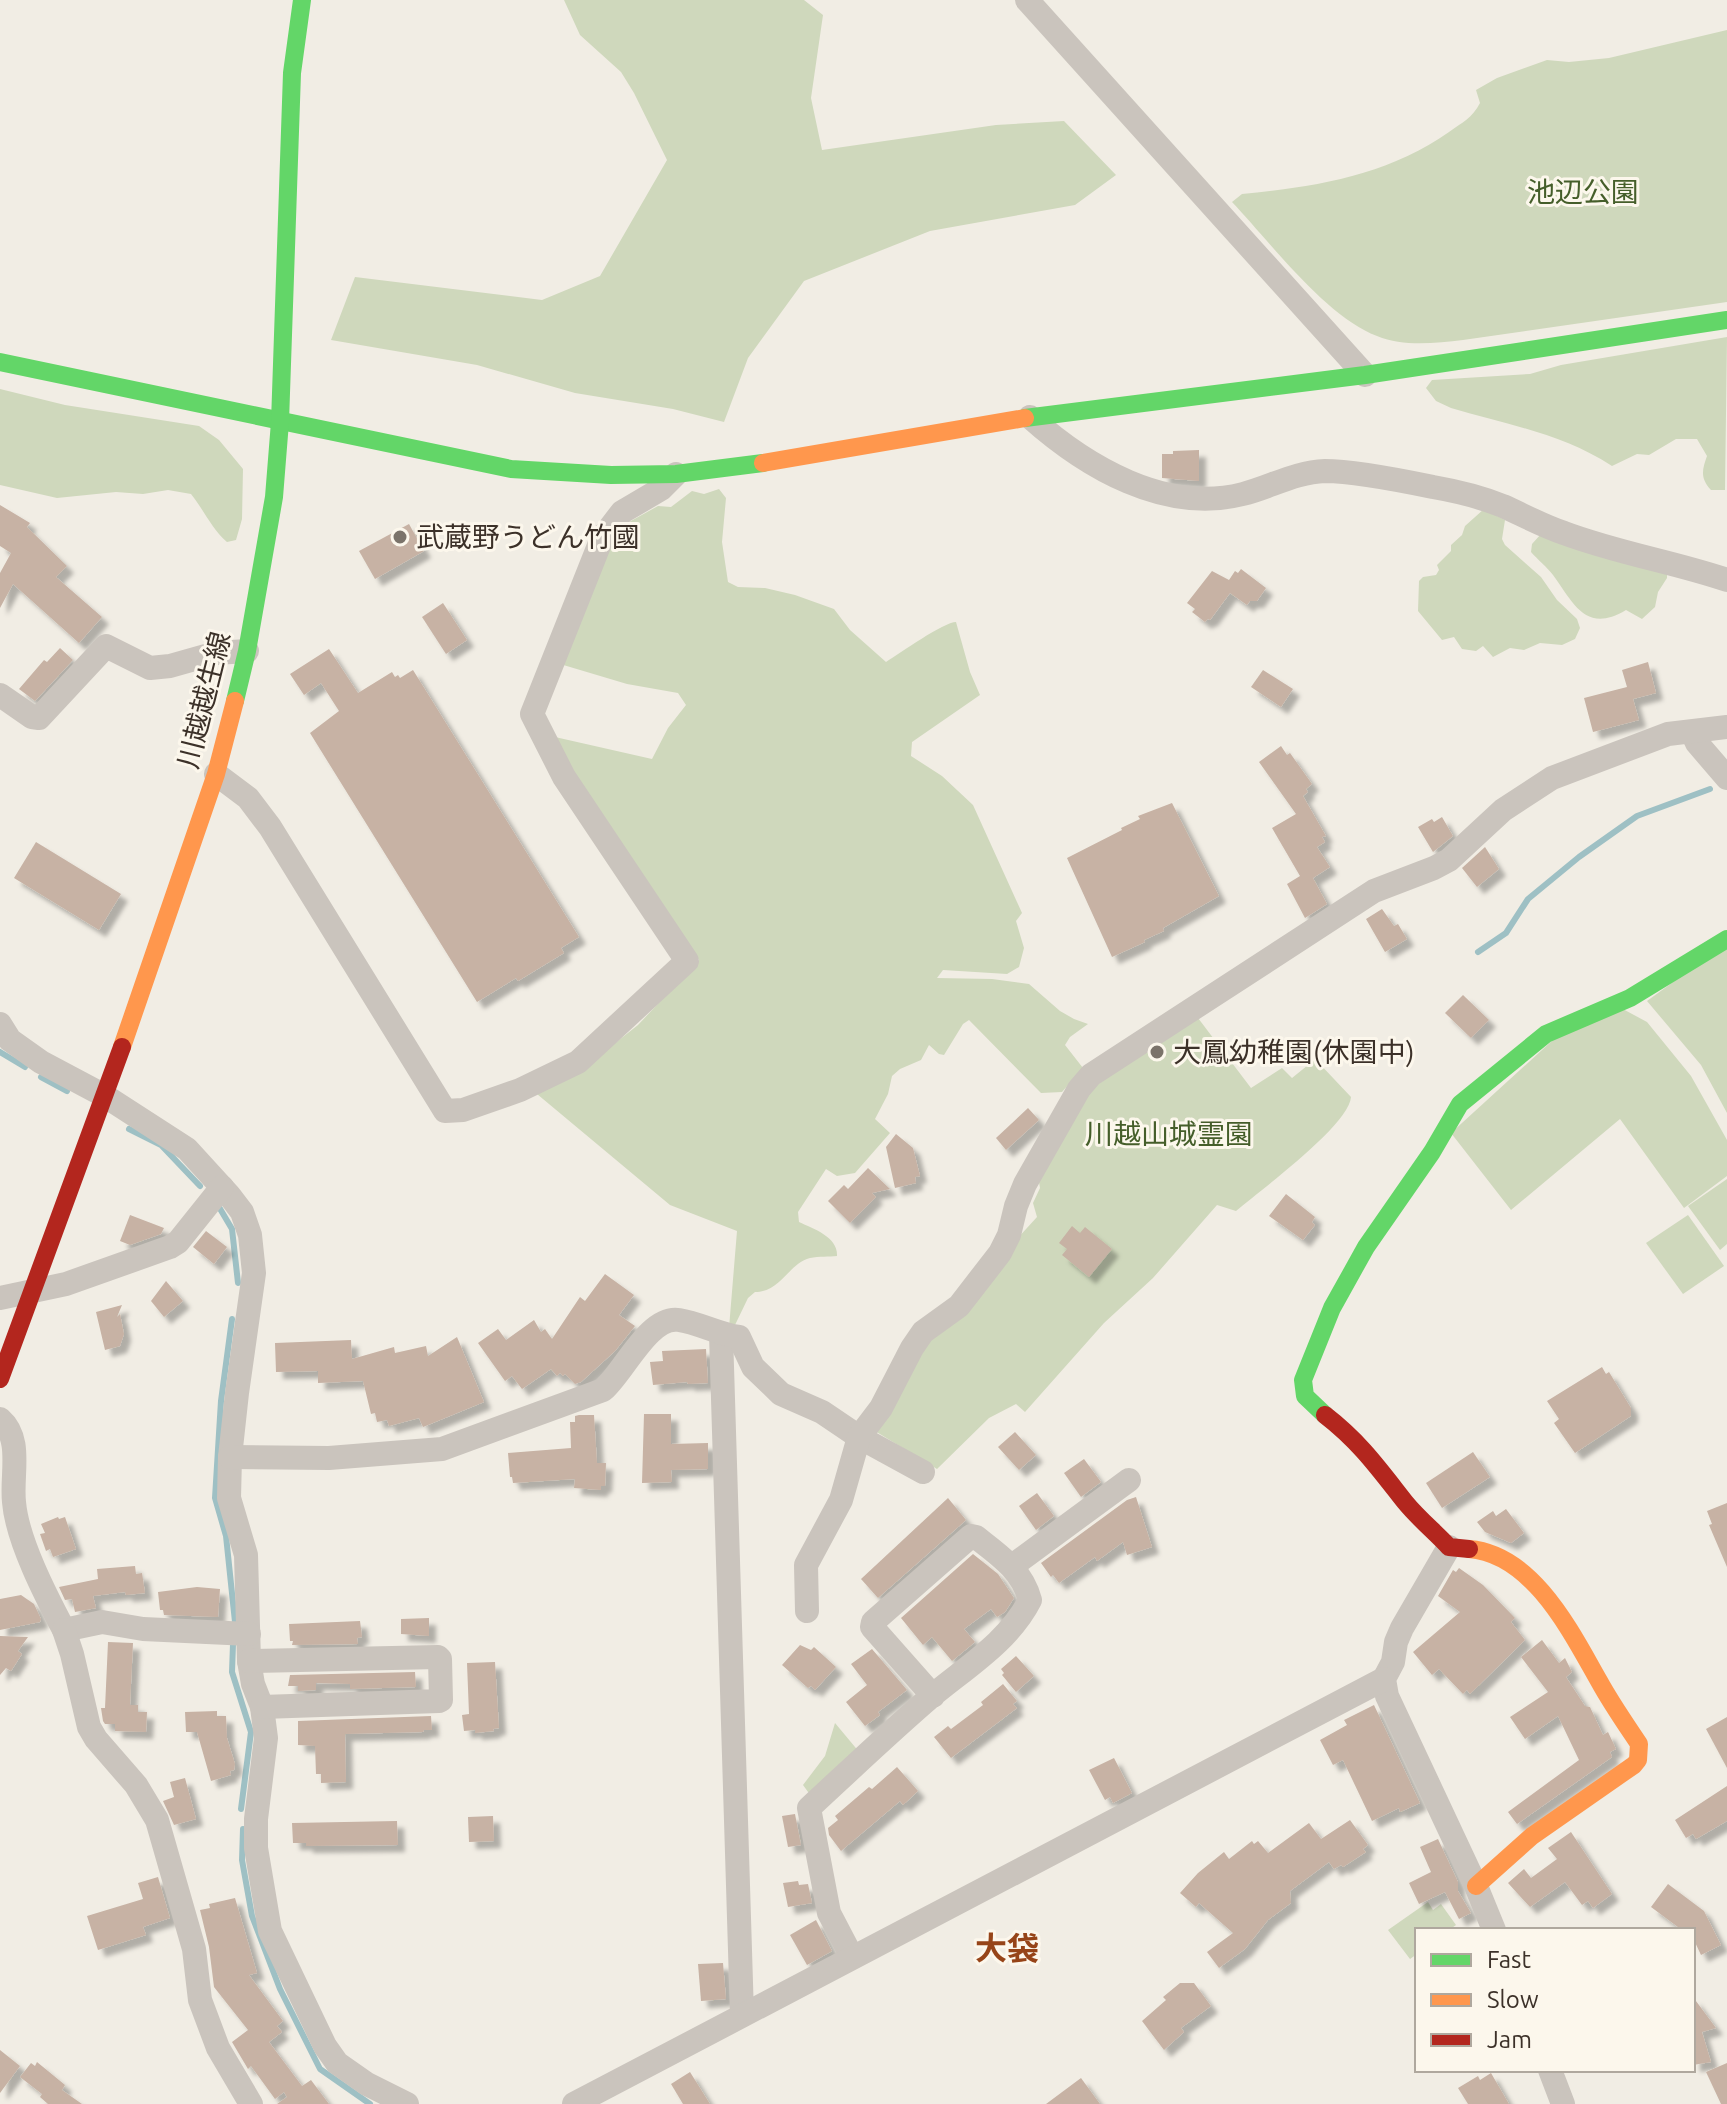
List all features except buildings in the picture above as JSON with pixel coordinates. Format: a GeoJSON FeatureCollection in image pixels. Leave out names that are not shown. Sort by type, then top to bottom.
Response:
{"type":"FeatureCollection","features":[{"type":"Feature","properties":{"kind":"street","name":"川越越生線"},"geometry":{"type":"LineString","coordinates":[[0,1379],[105,1096],[216,774],[247,651],[274,497],[280,422],[292,73],[302,0]]}},
{"type":"Feature","properties":{"kind":"street"},"geometry":{"type":"LineString","coordinates":[[1027,0],[1365,375]]}},
{"type":"Feature","properties":{"kind":"street"},"geometry":{"type":"LineString","coordinates":[[0,362],[511,469],[611,475],[676,474],[786,460],[1030,417],[1365,375],[1727,320]]}},
{"type":"Feature","properties":{"kind":"street"},"geometry":{"type":"LineString","coordinates":[[1030,417],[1064,447],[1092,464],[1117,477],[1172,497],[1207,498],[1242,494],[1298,475],[1326,471],[1433,487],[1501,505],[1565,534],[1727,580]]}},
{"type":"Feature","properties":{"kind":"street"},"geometry":{"type":"LineString","coordinates":[[216,774],[248,798],[270,827],[445,1111],[463,1110],[520,1090],[578,1062],[687,961],[564,777],[532,714],[602,538],[622,512],[661,489],[676,474]]}},
{"type":"Feature","properties":{"kind":"street"},"geometry":{"type":"LineString","coordinates":[[0,695],[32,717],[39,718],[106,646],[150,668],[170,666],[216,653],[247,651]]}},
{"type":"Feature","properties":{"kind":"street"},"geometry":{"type":"LineString","coordinates":[[807,1611],[806,1565],[841,1500],[859,1437],[881,1408],[923,1332],[959,1306],[1000,1253],[1025,1184],[1079,1089],[1091,1075],[1374,891],[1449,860],[1503,810],[1552,778],[1668,734],[1727,727]]}},
{"type":"Feature","properties":{"kind":"street"},"geometry":{"type":"LineString","coordinates":[[1692,732],[1697,743],[1727,778]]}},
{"type":"Feature","properties":{"kind":"street"},"geometry":{"type":"LineString","coordinates":[[1476,1886],[1532,1836],[1627,1771],[1638,1760],[1639,1744],[1554,1605],[1513,1565],[1475,1549],[1449,1547],[1407,1504],[1351,1435],[1315,1408],[1305,1396],[1303,1380],[1332,1308],[1366,1247],[1432,1152],[1460,1104],[1546,1034],[1630,998],[1727,939]]}},
{"type":"Feature","properties":{"kind":"street"},"geometry":{"type":"LineString","coordinates":[[0,1024],[10,1040],[41,1062],[105,1096],[187,1149],[242,1212],[250,1235],[254,1273],[230,1457],[229,1498],[246,1555],[249,1661],[253,1684],[262,1707],[266,1738],[256,1819],[256,1848],[270,1931],[325,2046],[337,2063],[367,2084],[407,2104]]}},
{"type":"Feature","properties":{"kind":"street"},"geometry":{"type":"LineString","coordinates":[[0,1298],[66,1284],[170,1247],[178,1242],[222,1187]]}},
{"type":"Feature","properties":{"kind":"street"},"geometry":{"type":"LineString","coordinates":[[230,1457],[329,1458],[452,1447],[603,1390],[614,1381],[647,1335],[665,1321],[675,1319],[739,1337],[753,1367],[765,1382],[781,1394],[822,1412],[859,1437],[923,1472]]}},
{"type":"Feature","properties":{"kind":"street"},"geometry":{"type":"LineString","coordinates":[[721,1334],[742,2015]]}},
{"type":"Feature","properties":{"kind":"street"},"geometry":{"type":"LineString","coordinates":[[0,1419],[10,1428],[13,1439],[14,1502],[18,1525],[64,1630],[89,1727],[136,1785],[157,1820],[194,1949],[200,2000],[218,2048],[251,2104]]}},
{"type":"Feature","properties":{"kind":"street"},"geometry":{"type":"LineString","coordinates":[[1012,1566],[1129,1480]]}},
{"type":"Feature","properties":{"kind":"street"},"geometry":{"type":"LineString","coordinates":[[852,1957],[829,1913],[809,1808],[996,1643],[1021,1617],[1030,1600],[1026,1586],[1012,1566],[976,1537],[971,1536],[873,1622],[872,1627],[933,1696]]}},
{"type":"Feature","properties":{"kind":"street"},"geometry":{"type":"LineString","coordinates":[[574,2104],[1384,1679],[1393,1662],[1402,1628],[1449,1547]]}},
{"type":"Feature","properties":{"kind":"street"},"geometry":{"type":"LineString","coordinates":[[64,1630],[102,1622],[143,1629],[249,1634]]}},
{"type":"Feature","properties":{"kind":"street"},"geometry":{"type":"LineString","coordinates":[[249,1661],[440,1659],[439,1701],[262,1707]]}},
{"type":"Feature","properties":{"kind":"street"},"geometry":{"type":"LineString","coordinates":[[1384,1679],[1387,1696],[1493,1928]]}},
{"type":"Feature","properties":{"kind":"street"},"geometry":{"type":"LineString","coordinates":[[1550,2072],[1557,2101]]}},
{"type":"Feature","properties":{"kind":"green space"},"geometry":{"type":"Polygon","coordinates":[[[564,0],[804,0],[823,15],[811,98],[822,150],[996,125],[1064,121],[1116,175],[1075,205],[930,231],[804,281],[748,358],[724,422],[673,409],[575,393],[477,365],[331,340],[355,277],[542,300],[600,276],[667,160],[621,72],[580,35],[564,0]]]}},
{"type":"Feature","properties":{"kind":"green space","name":"池辺公園"},"geometry":{"type":"Polygon","coordinates":[[[1727,30],[1727,302],[1463,340],[1398,342],[1377,336],[1338,313],[1300,277],[1232,202],[1242,194],[1324,183],[1401,159],[1426,147],[1470,116],[1480,103],[1476,90],[1497,78],[1547,60],[1569,62],[1609,58],[1727,30]]]}},
{"type":"Feature","properties":{"kind":"green space"},"geometry":{"type":"Polygon","coordinates":[[[1727,337],[1725,490],[1711,490],[1705,482],[1703,470],[1707,456],[1697,439],[1676,439],[1649,455],[1637,454],[1612,466],[1554,438],[1451,408],[1436,401],[1426,388],[1432,380],[1530,374],[1561,365],[1727,337]]]}},
{"type":"Feature","properties":{"kind":"green space"},"geometry":{"type":"Polygon","coordinates":[[[0,389],[65,405],[199,426],[219,440],[243,469],[242,519],[236,540],[227,542],[221,537],[191,494],[168,490],[57,498],[0,485],[0,389]]]}},
{"type":"Feature","properties":{"kind":"green space"},"geometry":{"type":"Polygon","coordinates":[[[719,489],[726,498],[722,542],[728,582],[738,587],[765,588],[795,595],[834,609],[850,630],[886,662],[932,632],[956,622],[980,695],[912,742],[911,756],[942,776],[973,805],[1022,913],[1016,921],[1024,948],[1019,967],[1007,974],[943,970],[937,978],[992,979],[1029,984],[1060,1011],[1088,1024],[1070,1037],[1065,1045],[1083,1068],[1062,1092],[1041,1093],[969,1020],[963,1024],[944,1055],[929,1045],[921,1060],[900,1069],[892,1076],[888,1094],[875,1119],[890,1133],[855,1173],[837,1176],[826,1169],[798,1212],[799,1222],[829,1239],[837,1256],[813,1257],[802,1261],[771,1288],[755,1292],[748,1298],[735,1325],[729,1328],[737,1231],[670,1205],[537,1094],[586,1066],[638,1025],[699,960],[572,774],[555,737],[652,759],[668,728],[686,705],[678,693],[627,684],[560,664],[589,585],[620,527],[658,506],[671,507],[692,491],[704,494],[719,489]]]}},
{"type":"Feature","properties":{"kind":"green space"},"geometry":{"type":"Polygon","coordinates":[[[1484,509],[1505,520],[1502,539],[1505,545],[1541,577],[1557,600],[1577,619],[1580,628],[1575,639],[1562,645],[1540,643],[1524,650],[1510,648],[1493,657],[1483,646],[1476,651],[1462,649],[1454,637],[1442,640],[1418,611],[1419,581],[1423,577],[1436,575],[1439,570],[1437,565],[1451,551],[1451,545],[1462,535],[1465,526],[1484,509]]]}},
{"type":"Feature","properties":{"kind":"green space"},"geometry":{"type":"Polygon","coordinates":[[[1541,534],[1667,571],[1655,607],[1642,619],[1626,610],[1601,619],[1582,612],[1531,552],[1532,544],[1541,534]]]}},
{"type":"Feature","properties":{"kind":"green space"},"geometry":{"type":"Polygon","coordinates":[[[1727,943],[1727,1113],[1701,1065],[1647,1001],[1727,943]]]}},
{"type":"Feature","properties":{"kind":"green space"},"geometry":{"type":"Polygon","coordinates":[[[1621,1008],[1647,1022],[1691,1076],[1727,1140],[1727,1176],[1684,1208],[1620,1119],[1511,1210],[1451,1133],[1554,1039],[1621,1008]]]}},
{"type":"Feature","properties":{"kind":"green space","name":"川越山城霊園"},"geometry":{"type":"Polygon","coordinates":[[[1195,1014],[1251,1088],[1282,1068],[1292,1078],[1317,1061],[1351,1097],[1347,1109],[1302,1157],[1236,1211],[1217,1205],[1153,1278],[1104,1323],[1025,1412],[1016,1404],[989,1418],[937,1469],[875,1431],[918,1348],[1037,1217],[1033,1203],[1040,1188],[1039,1182],[1086,1093],[1195,1014]]]}},
{"type":"Feature","properties":{"kind":"green space"},"geometry":{"type":"Polygon","coordinates":[[[1727,1179],[1727,1244],[1720,1250],[1688,1206],[1727,1179]]]}},
{"type":"Feature","properties":{"kind":"green space"},"geometry":{"type":"Polygon","coordinates":[[[1688,1215],[1724,1266],[1683,1294],[1646,1243],[1688,1215]]]}},
{"type":"Feature","properties":{"kind":"green space"},"geometry":{"type":"Polygon","coordinates":[[[835,1723],[860,1753],[811,1796],[803,1785],[825,1756],[835,1723]]]}},
{"type":"Feature","properties":{"kind":"green space"},"geometry":{"type":"Polygon","coordinates":[[[1428,1902],[1433,1910],[1441,1904],[1456,1925],[1452,1928],[1415,1928],[1415,1955],[1410,1959],[1388,1930],[1428,1902]]]}},
{"type":"Feature","properties":{"kind":"waterway"},"geometry":{"type":"LineString","coordinates":[[1478,952],[1506,933],[1528,899],[1579,857],[1637,816],[1710,789]]}},
{"type":"Feature","properties":{"kind":"waterway"},"geometry":{"type":"LineString","coordinates":[[0,1052],[25,1067]]}},
{"type":"Feature","properties":{"kind":"waterway"},"geometry":{"type":"LineString","coordinates":[[41,1077],[67,1091]]}},
{"type":"Feature","properties":{"kind":"waterway"},"geometry":{"type":"LineString","coordinates":[[129,1129],[161,1145],[200,1186]]}},
{"type":"Feature","properties":{"kind":"waterway"},"geometry":{"type":"LineString","coordinates":[[219,1207],[232,1229],[238,1283]]}},
{"type":"Feature","properties":{"kind":"waterway"},"geometry":{"type":"LineString","coordinates":[[232,1319],[221,1401],[215,1498],[226,1536],[235,1622]]}},
{"type":"Feature","properties":{"kind":"waterway"},"geometry":{"type":"LineString","coordinates":[[233,1644],[232,1672],[251,1732],[241,1809]]}},
{"type":"Feature","properties":{"kind":"waterway"},"geometry":{"type":"LineString","coordinates":[[243,1829],[242,1860],[252,1916],[280,1989],[320,2069],[370,2104]]}},
{"type":"Feature","properties":{"kind":"traffic: fast"},"geometry":{"type":"LineString","coordinates":[[235,701],[274,497],[280,422],[292,73],[302,0]]}},
{"type":"Feature","properties":{"kind":"traffic: fast"},"geometry":{"type":"LineString","coordinates":[[1025,418],[1365,375],[1727,320]]}},
{"type":"Feature","properties":{"kind":"traffic: fast"},"geometry":{"type":"LineString","coordinates":[[0,362],[511,469],[611,475],[676,474],[763,463]]}},
{"type":"Feature","properties":{"kind":"traffic: fast"},"geometry":{"type":"LineString","coordinates":[[1325,1415],[1305,1396],[1303,1380],[1332,1308],[1366,1247],[1432,1152],[1460,1104],[1546,1034],[1630,998],[1727,939]]}},
{"type":"Feature","properties":{"kind":"traffic: slow"},"geometry":{"type":"LineString","coordinates":[[763,463],[1025,418]]}},
{"type":"Feature","properties":{"kind":"traffic: slow"},"geometry":{"type":"LineString","coordinates":[[122,1047],[216,774],[235,701]]}},
{"type":"Feature","properties":{"kind":"traffic: slow"},"geometry":{"type":"LineString","coordinates":[[1469,1549],[1492,1554],[1512,1565],[1548,1598],[1639,1744],[1638,1760],[1634,1765],[1532,1836],[1476,1886]]}},
{"type":"Feature","properties":{"kind":"traffic: jam"},"geometry":{"type":"LineString","coordinates":[[0,1379],[122,1047]]}},
{"type":"Feature","properties":{"kind":"traffic: jam"},"geometry":{"type":"LineString","coordinates":[[1325,1415],[1359,1446],[1410,1508],[1449,1547],[1469,1549]]}},
{"type":"Feature","properties":{"kind":"place","name":"武蔵野うどん竹國"},"geometry":{"type":"Point","coordinates":[400,537]}},
{"type":"Feature","properties":{"kind":"place","name":"大鳳幼稚園(休園中)"},"geometry":{"type":"Point","coordinates":[1157,1052]}},
{"type":"Feature","properties":{"kind":"district","name":"大袋"},"geometry":{"type":"Point","coordinates":[1007,1949]}}]}
